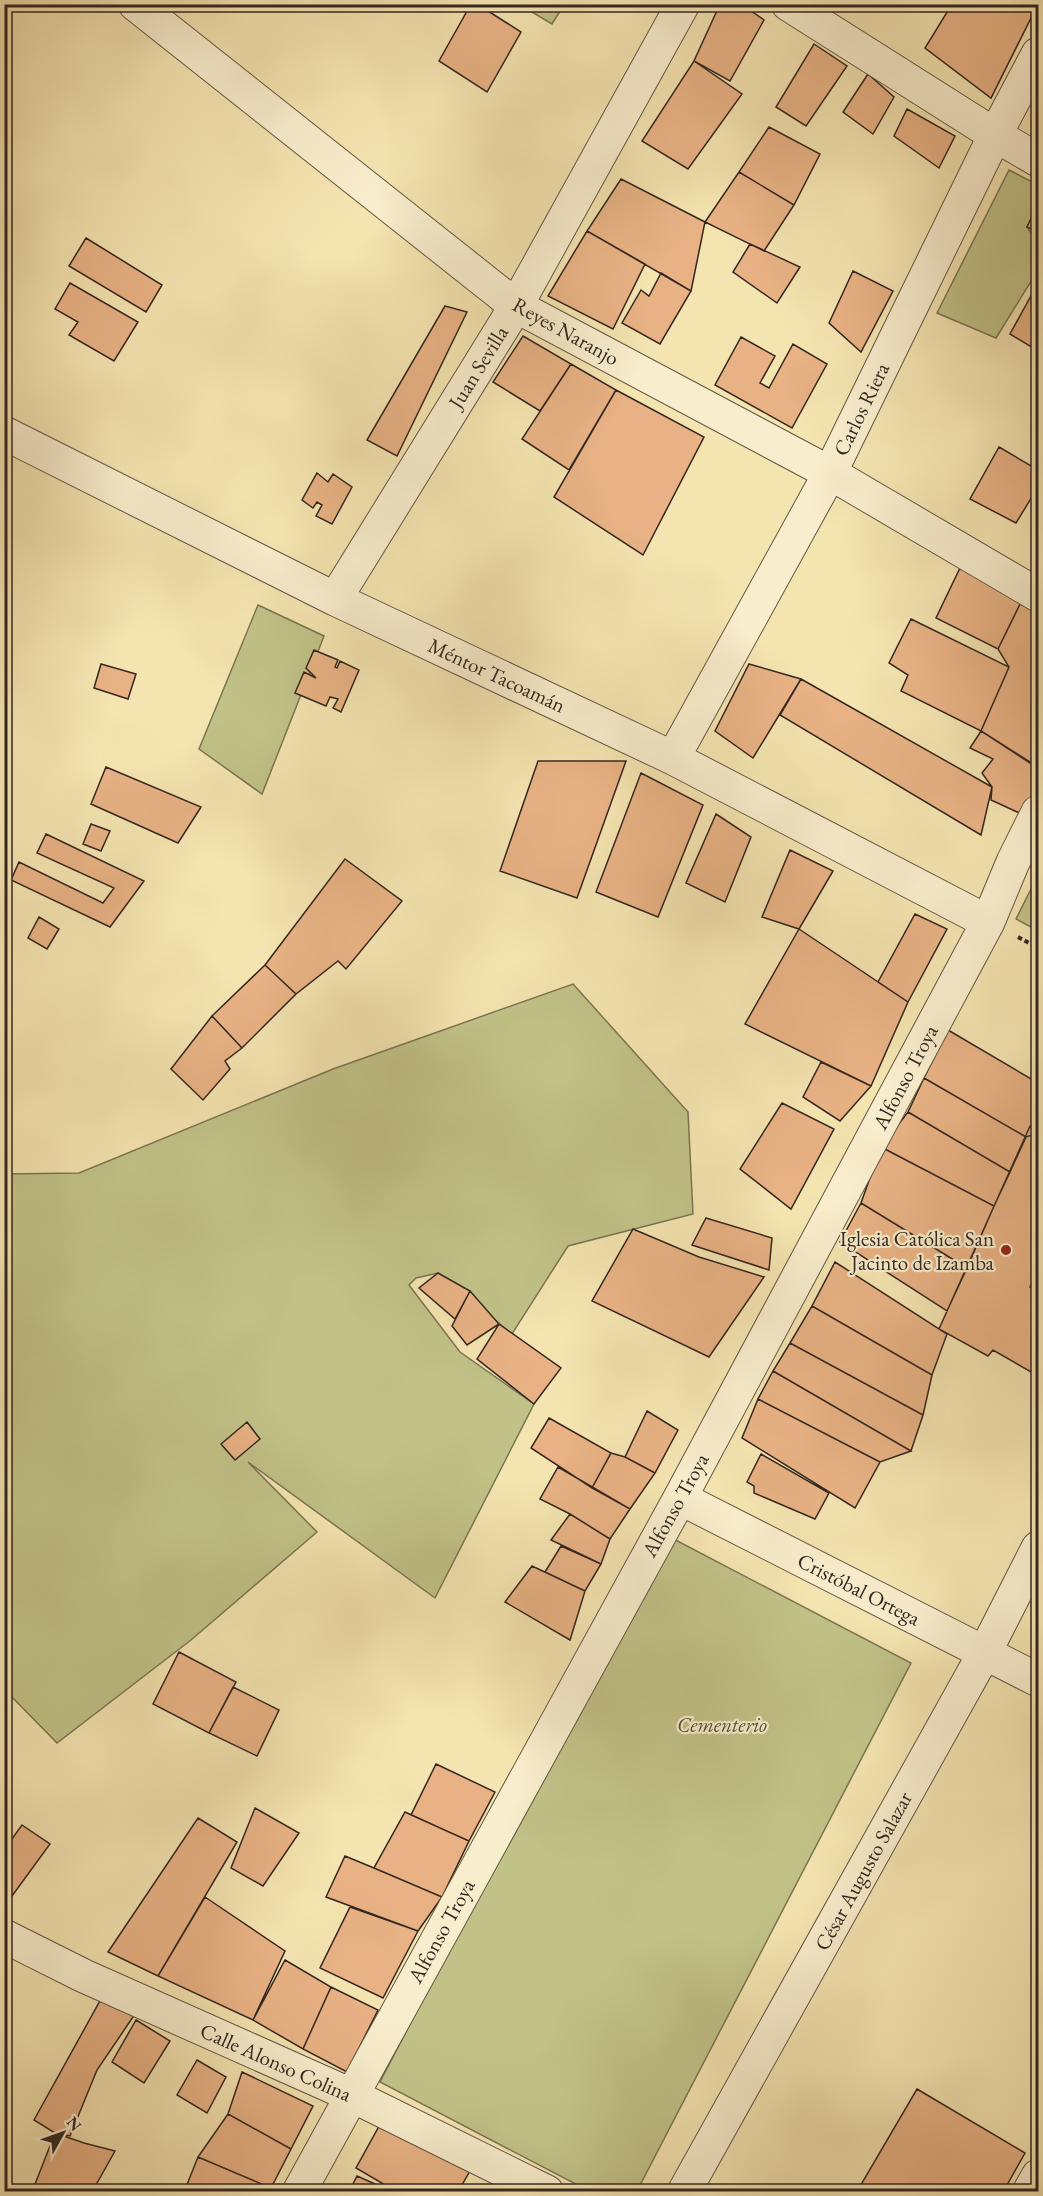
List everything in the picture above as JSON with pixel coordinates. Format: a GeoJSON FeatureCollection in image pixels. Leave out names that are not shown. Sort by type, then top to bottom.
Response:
{"type":"FeatureCollection","features":[{"type":"Feature","properties":{"kind":"street","name":"Reyes Naranjo"},"geometry":{"type":"LineString","coordinates":[[135,4],[516,306],[830,473],[1038,595]]}},
{"type":"Feature","properties":{"kind":"street","name":"Juan Sevilla"},"geometry":{"type":"LineString","coordinates":[[335,599],[516,306],[683,4]]}},
{"type":"Feature","properties":{"kind":"street"},"geometry":{"type":"LineString","coordinates":[[788,4],[1038,160]]}},
{"type":"Feature","properties":{"kind":"street","name":"Carlos Riera"},"geometry":{"type":"LineString","coordinates":[[673,758],[830,473],[995,135],[1038,54]]}},
{"type":"Feature","properties":{"kind":"street","name":"Méntor Tacoamán"},"geometry":{"type":"LineString","coordinates":[[4,433],[335,599],[673,758],[988,922]]}},
{"type":"Feature","properties":{"kind":"street","name":"Alfonso Troya"},"geometry":{"type":"LineString","coordinates":[[299,2192],[680,1498],[988,922],[1013,862],[1038,812]]}},
{"type":"Feature","properties":{"kind":"street","name":"Cristóbal Ortega"},"geometry":{"type":"LineString","coordinates":[[680,1498],[1038,1680]]}},
{"type":"Feature","properties":{"kind":"street","name":"César Augusto Salazar"},"geometry":{"type":"LineString","coordinates":[[684,2192],[985,1652],[1038,1548]]}},
{"type":"Feature","properties":{"kind":"street","name":"Calle Alonso Colina"},"geometry":{"type":"LineString","coordinates":[[4,1936],[84,1976],[351,2095],[547,2192]]}},
{"type":"Feature","properties":{"kind":"street"},"geometry":{"type":"LineString","coordinates":[[1029,2192],[1038,2176]]}},
{"type":"Feature","properties":{"kind":"green space"},"geometry":{"type":"Polygon","coordinates":[[[520,5],[564,5],[552,24],[520,5]]]}},
{"type":"Feature","properties":{"kind":"green space"},"geometry":{"type":"Polygon","coordinates":[[[1009,170],[1038,185],[1038,204],[1027,227],[1038,244],[1038,270],[996,338],[937,313],[1009,170]]]}},
{"type":"Feature","properties":{"kind":"green space"},"geometry":{"type":"Polygon","coordinates":[[[258,605],[324,636],[262,794],[199,749],[258,605]]]}},
{"type":"Feature","properties":{"kind":"green space"},"geometry":{"type":"Polygon","coordinates":[[[1038,875],[1038,931],[1016,919],[1038,875]]]}},
{"type":"Feature","properties":{"kind":"green space"},"geometry":{"type":"Polygon","coordinates":[[[573,984],[688,1112],[693,1214],[568,1246],[512,1334],[438,1273],[416,1278],[409,1285],[460,1352],[534,1404],[435,1598],[248,1462],[317,1532],[191,1640],[57,1743],[5,1690],[4,1174],[79,1173],[333,1069],[573,984]]]}},
{"type":"Feature","properties":{"kind":"green space","name":"Cementerio"},"geometry":{"type":"Polygon","coordinates":[[[664,1534],[911,1663],[637,2191],[589,2191],[380,2082],[664,1534]]]}},
{"type":"Feature","properties":{"kind":"building"},"geometry":{"type":"Polygon","coordinates":[[[471,4],[477,4],[521,32],[487,92],[439,61],[471,4]]]}},
{"type":"Feature","properties":{"kind":"building"},"geometry":{"type":"Polygon","coordinates":[[[720,4],[741,4],[764,20],[730,81],[694,61],[720,4]]]}},
{"type":"Feature","properties":{"kind":"building"},"geometry":{"type":"Polygon","coordinates":[[[952,4],[1038,4],[991,98],[925,48],[952,4]]]}},
{"type":"Feature","properties":{"kind":"building"},"geometry":{"type":"Polygon","coordinates":[[[814,44],[847,66],[806,126],[776,107],[814,44]]]}},
{"type":"Feature","properties":{"kind":"building"},"geometry":{"type":"Polygon","coordinates":[[[694,61],[742,94],[688,169],[642,141],[694,61]]]}},
{"type":"Feature","properties":{"kind":"building"},"geometry":{"type":"Polygon","coordinates":[[[868,74],[894,97],[873,134],[843,112],[868,74]]]}},
{"type":"Feature","properties":{"kind":"building"},"geometry":{"type":"Polygon","coordinates":[[[907,109],[955,136],[939,168],[894,136],[907,109]]]}},
{"type":"Feature","properties":{"kind":"building"},"geometry":{"type":"Polygon","coordinates":[[[769,127],[820,154],[794,205],[739,172],[769,127]]]}},
{"type":"Feature","properties":{"kind":"building"},"geometry":{"type":"Polygon","coordinates":[[[739,172],[794,205],[764,251],[705,222],[739,172]]]}},
{"type":"Feature","properties":{"kind":"building"},"geometry":{"type":"Polygon","coordinates":[[[621,179],[705,222],[691,291],[587,231],[621,179]]]}},
{"type":"Feature","properties":{"kind":"building"},"geometry":{"type":"Polygon","coordinates":[[[1038,204],[1038,233],[1027,227],[1038,204]]]}},
{"type":"Feature","properties":{"kind":"building"},"geometry":{"type":"Polygon","coordinates":[[[587,231],[645,264],[613,329],[548,296],[587,231]]]}},
{"type":"Feature","properties":{"kind":"building"},"geometry":{"type":"Polygon","coordinates":[[[86,238],[162,285],[146,312],[69,266],[86,238]]]}},
{"type":"Feature","properties":{"kind":"building"},"geometry":{"type":"Polygon","coordinates":[[[750,244],[800,267],[777,303],[733,272],[750,244]]]}},
{"type":"Feature","properties":{"kind":"building"},"geometry":{"type":"Polygon","coordinates":[[[853,271],[893,291],[861,352],[829,323],[853,271]]]}},
{"type":"Feature","properties":{"kind":"building"},"geometry":{"type":"Polygon","coordinates":[[[661,273],[691,291],[660,344],[622,323],[641,290],[649,296],[661,273]]]}},
{"type":"Feature","properties":{"kind":"building"},"geometry":{"type":"Polygon","coordinates":[[[70,283],[138,322],[114,361],[69,335],[78,322],[55,309],[70,283]]]}},
{"type":"Feature","properties":{"kind":"building"},"geometry":{"type":"Polygon","coordinates":[[[1038,283],[1038,351],[1010,334],[1038,283]]]}},
{"type":"Feature","properties":{"kind":"building"},"geometry":{"type":"Polygon","coordinates":[[[445,306],[467,312],[397,456],[367,440],[445,306]]]}},
{"type":"Feature","properties":{"kind":"building"},"geometry":{"type":"Polygon","coordinates":[[[523,336],[571,364],[540,411],[493,382],[523,336]]]}},
{"type":"Feature","properties":{"kind":"building"},"geometry":{"type":"Polygon","coordinates":[[[741,337],[775,356],[760,383],[769,388],[793,344],[827,364],[792,428],[715,385],[741,337]]]}},
{"type":"Feature","properties":{"kind":"building"},"geometry":{"type":"Polygon","coordinates":[[[571,364],[616,390],[569,470],[522,439],[571,364]]]}},
{"type":"Feature","properties":{"kind":"building"},"geometry":{"type":"Polygon","coordinates":[[[616,390],[704,437],[643,555],[554,497],[616,390]]]}},
{"type":"Feature","properties":{"kind":"building"},"geometry":{"type":"Polygon","coordinates":[[[999,447],[1038,470],[1038,487],[1016,523],[970,499],[999,447]]]}},
{"type":"Feature","properties":{"kind":"building"},"geometry":{"type":"Polygon","coordinates":[[[317,473],[328,482],[333,474],[352,487],[332,524],[316,516],[322,505],[317,502],[313,508],[302,500],[317,473]]]}},
{"type":"Feature","properties":{"kind":"building"},"geometry":{"type":"Polygon","coordinates":[[[960,568],[1023,598],[998,649],[936,618],[960,568]]]}},
{"type":"Feature","properties":{"kind":"building"},"geometry":{"type":"Polygon","coordinates":[[[1023,598],[1038,608],[1038,754],[1033,765],[981,731],[1009,667],[998,649],[1023,598]]]}},
{"type":"Feature","properties":{"kind":"building"},"geometry":{"type":"Polygon","coordinates":[[[911,619],[1009,667],[981,731],[901,691],[908,675],[889,663],[911,619]]]}},
{"type":"Feature","properties":{"kind":"building"},"geometry":{"type":"Polygon","coordinates":[[[314,650],[338,660],[335,667],[337,668],[340,661],[359,670],[341,712],[333,708],[338,699],[330,697],[326,706],[295,693],[304,672],[316,678],[306,668],[314,650]]]}},
{"type":"Feature","properties":{"kind":"building"},"geometry":{"type":"Polygon","coordinates":[[[101,664],[136,674],[128,699],[94,688],[101,664]]]}},
{"type":"Feature","properties":{"kind":"building"},"geometry":{"type":"Polygon","coordinates":[[[749,664],[801,679],[753,758],[715,731],[749,664]]]}},
{"type":"Feature","properties":{"kind":"building"},"geometry":{"type":"Polygon","coordinates":[[[801,679],[992,787],[981,835],[780,715],[801,679]]]}},
{"type":"Feature","properties":{"kind":"building"},"geometry":{"type":"Polygon","coordinates":[[[981,731],[1038,767],[1038,793],[1026,816],[991,800],[992,787],[982,773],[993,759],[970,748],[981,731]]]}},
{"type":"Feature","properties":{"kind":"building"},"geometry":{"type":"Polygon","coordinates":[[[538,761],[626,761],[577,898],[500,871],[538,761]]]}},
{"type":"Feature","properties":{"kind":"building"},"geometry":{"type":"Polygon","coordinates":[[[106,767],[201,807],[178,843],[91,804],[106,767]]]}},
{"type":"Feature","properties":{"kind":"building"},"geometry":{"type":"Polygon","coordinates":[[[641,773],[703,805],[658,917],[596,892],[641,773]]]}},
{"type":"Feature","properties":{"kind":"building"},"geometry":{"type":"Polygon","coordinates":[[[716,814],[751,837],[725,902],[686,883],[716,814]]]}},
{"type":"Feature","properties":{"kind":"building"},"geometry":{"type":"Polygon","coordinates":[[[91,824],[110,831],[101,851],[83,844],[91,824]]]}},
{"type":"Feature","properties":{"kind":"building"},"geometry":{"type":"Polygon","coordinates":[[[46,834],[144,881],[110,927],[11,880],[19,862],[103,903],[114,888],[37,853],[46,834]]]}},
{"type":"Feature","properties":{"kind":"building"},"geometry":{"type":"Polygon","coordinates":[[[790,850],[833,871],[799,929],[762,917],[790,850]]]}},
{"type":"Feature","properties":{"kind":"building"},"geometry":{"type":"Polygon","coordinates":[[[345,859],[402,901],[346,969],[338,961],[296,994],[265,965],[345,859]]]}},
{"type":"Feature","properties":{"kind":"building"},"geometry":{"type":"Polygon","coordinates":[[[915,914],[947,929],[908,1002],[878,982],[915,914]]]}},
{"type":"Feature","properties":{"kind":"building"},"geometry":{"type":"Polygon","coordinates":[[[39,917],[59,929],[47,949],[28,938],[39,917]]]}},
{"type":"Feature","properties":{"kind":"building"},"geometry":{"type":"Polygon","coordinates":[[[799,929],[908,1002],[871,1086],[745,1024],[799,929]]]}},
{"type":"Feature","properties":{"kind":"building"},"geometry":{"type":"Polygon","coordinates":[[[265,965],[296,994],[242,1048],[212,1016],[265,965]]]}},
{"type":"Feature","properties":{"kind":"building"},"geometry":{"type":"Polygon","coordinates":[[[212,1016],[242,1048],[225,1061],[230,1069],[203,1100],[171,1069],[212,1016]]]}},
{"type":"Feature","properties":{"kind":"building"},"geometry":{"type":"Polygon","coordinates":[[[948,1030],[1038,1083],[1038,1133],[1026,1137],[924,1078],[948,1030]]]}},
{"type":"Feature","properties":{"kind":"building"},"geometry":{"type":"Polygon","coordinates":[[[821,1062],[871,1086],[840,1121],[803,1097],[821,1062]]]}},
{"type":"Feature","properties":{"kind":"building"},"geometry":{"type":"Polygon","coordinates":[[[924,1078],[1026,1137],[1010,1172],[908,1112],[924,1078]]]}},
{"type":"Feature","properties":{"kind":"building"},"geometry":{"type":"Polygon","coordinates":[[[782,1103],[834,1129],[791,1209],[740,1169],[782,1103]]]}},
{"type":"Feature","properties":{"kind":"building"},"geometry":{"type":"Polygon","coordinates":[[[908,1112],[1010,1172],[994,1206],[881,1147],[908,1112]]]}},
{"type":"Feature","properties":{"kind":"building","name":"Iglesia Católica San Jacinto de Izamba"},"geometry":{"type":"Polygon","coordinates":[[[1030,1126],[1038,1131],[1038,1247],[1036,1252],[1038,1271],[1030,1287],[1038,1291],[1038,1309],[1035,1316],[1038,1317],[1038,1376],[993,1350],[988,1356],[939,1329],[1030,1126]]]}},
{"type":"Feature","properties":{"kind":"building"},"geometry":{"type":"Polygon","coordinates":[[[881,1147],[994,1206],[967,1268],[861,1203],[881,1147]]]}},
{"type":"Feature","properties":{"kind":"building"},"geometry":{"type":"Polygon","coordinates":[[[861,1203],[967,1268],[947,1311],[840,1242],[861,1203]]]}},
{"type":"Feature","properties":{"kind":"building"},"geometry":{"type":"Polygon","coordinates":[[[706,1218],[772,1238],[769,1270],[692,1245],[706,1218]]]}},
{"type":"Feature","properties":{"kind":"building"},"geometry":{"type":"Polygon","coordinates":[[[633,1229],[699,1257],[764,1277],[709,1357],[592,1301],[633,1229]]]}},
{"type":"Feature","properties":{"kind":"building"},"geometry":{"type":"Polygon","coordinates":[[[835,1262],[947,1334],[932,1375],[812,1306],[835,1262]]]}},
{"type":"Feature","properties":{"kind":"building"},"geometry":{"type":"Polygon","coordinates":[[[438,1273],[470,1291],[455,1319],[419,1288],[438,1273]]]}},
{"type":"Feature","properties":{"kind":"building"},"geometry":{"type":"Polygon","coordinates":[[[470,1291],[499,1324],[467,1345],[452,1326],[470,1291]]]}},
{"type":"Feature","properties":{"kind":"building"},"geometry":{"type":"Polygon","coordinates":[[[812,1306],[932,1375],[923,1415],[790,1343],[812,1306]]]}},
{"type":"Feature","properties":{"kind":"building"},"geometry":{"type":"Polygon","coordinates":[[[499,1324],[561,1368],[534,1404],[477,1359],[499,1324]]]}},
{"type":"Feature","properties":{"kind":"building"},"geometry":{"type":"Polygon","coordinates":[[[790,1343],[923,1415],[911,1451],[773,1371],[790,1343]]]}},
{"type":"Feature","properties":{"kind":"building"},"geometry":{"type":"Polygon","coordinates":[[[773,1371],[911,1451],[880,1462],[758,1399],[773,1371]]]}},
{"type":"Feature","properties":{"kind":"building"},"geometry":{"type":"Polygon","coordinates":[[[758,1399],[880,1462],[855,1508],[742,1438],[758,1399]]]}},
{"type":"Feature","properties":{"kind":"building"},"geometry":{"type":"Polygon","coordinates":[[[647,1411],[678,1430],[655,1473],[625,1457],[647,1411]]]}},
{"type":"Feature","properties":{"kind":"building"},"geometry":{"type":"Polygon","coordinates":[[[549,1418],[611,1453],[592,1488],[531,1448],[549,1418]]]}},
{"type":"Feature","properties":{"kind":"building"},"geometry":{"type":"Polygon","coordinates":[[[247,1422],[260,1439],[235,1460],[221,1444],[247,1422]]]}},
{"type":"Feature","properties":{"kind":"building"},"geometry":{"type":"Polygon","coordinates":[[[611,1453],[625,1457],[655,1473],[630,1509],[592,1488],[611,1453]]]}},
{"type":"Feature","properties":{"kind":"building"},"geometry":{"type":"Polygon","coordinates":[[[761,1454],[829,1493],[815,1519],[754,1493],[754,1486],[747,1482],[761,1454]]]}},
{"type":"Feature","properties":{"kind":"building"},"geometry":{"type":"Polygon","coordinates":[[[558,1467],[630,1509],[610,1539],[570,1514],[540,1499],[558,1467]]]}},
{"type":"Feature","properties":{"kind":"building"},"geometry":{"type":"Polygon","coordinates":[[[570,1514],[610,1539],[601,1564],[551,1540],[570,1514]]]}},
{"type":"Feature","properties":{"kind":"building"},"geometry":{"type":"Polygon","coordinates":[[[561,1546],[601,1564],[585,1591],[545,1572],[561,1546]]]}},
{"type":"Feature","properties":{"kind":"building"},"geometry":{"type":"Polygon","coordinates":[[[532,1566],[585,1591],[570,1640],[505,1602],[532,1566]]]}},
{"type":"Feature","properties":{"kind":"building"},"geometry":{"type":"Polygon","coordinates":[[[179,1652],[236,1682],[209,1733],[153,1704],[179,1652]]]}},
{"type":"Feature","properties":{"kind":"building"},"geometry":{"type":"Polygon","coordinates":[[[233,1687],[279,1710],[257,1756],[209,1733],[233,1687]]]}},
{"type":"Feature","properties":{"kind":"building"},"geometry":{"type":"Polygon","coordinates":[[[436,1764],[495,1792],[469,1841],[411,1815],[436,1764]]]}},
{"type":"Feature","properties":{"kind":"building"},"geometry":{"type":"Polygon","coordinates":[[[255,1808],[299,1833],[263,1886],[231,1868],[255,1808]]]}},
{"type":"Feature","properties":{"kind":"building"},"geometry":{"type":"Polygon","coordinates":[[[405,1812],[469,1841],[442,1897],[374,1868],[405,1812]]]}},
{"type":"Feature","properties":{"kind":"building"},"geometry":{"type":"Polygon","coordinates":[[[198,1818],[237,1842],[158,1976],[108,1952],[198,1818]]]}},
{"type":"Feature","properties":{"kind":"building"},"geometry":{"type":"Polygon","coordinates":[[[22,1825],[50,1844],[4,1907],[4,1850],[22,1825]]]}},
{"type":"Feature","properties":{"kind":"building"},"geometry":{"type":"Polygon","coordinates":[[[345,1856],[442,1897],[418,1931],[326,1897],[345,1856]]]}},
{"type":"Feature","properties":{"kind":"building"},"geometry":{"type":"Polygon","coordinates":[[[205,1897],[285,1951],[253,2020],[158,1976],[205,1897]]]}},
{"type":"Feature","properties":{"kind":"building"},"geometry":{"type":"Polygon","coordinates":[[[350,1907],[418,1931],[383,1998],[320,1968],[350,1907]]]}},
{"type":"Feature","properties":{"kind":"building"},"geometry":{"type":"Polygon","coordinates":[[[285,1960],[331,1987],[303,2049],[253,2020],[285,1960]]]}},
{"type":"Feature","properties":{"kind":"building"},"geometry":{"type":"Polygon","coordinates":[[[331,1987],[378,2010],[347,2072],[303,2049],[331,1987]]]}},
{"type":"Feature","properties":{"kind":"building"},"geometry":{"type":"Polygon","coordinates":[[[101,1999],[135,2014],[97,2070],[70,2136],[55,2133],[34,2120],[101,1999]]]}},
{"type":"Feature","properties":{"kind":"building"},"geometry":{"type":"Polygon","coordinates":[[[136,2020],[170,2041],[144,2083],[112,2062],[136,2020]]]}},
{"type":"Feature","properties":{"kind":"building"},"geometry":{"type":"Polygon","coordinates":[[[197,2060],[226,2077],[207,2113],[177,2095],[197,2060]]]}},
{"type":"Feature","properties":{"kind":"building"},"geometry":{"type":"Polygon","coordinates":[[[242,2072],[313,2106],[291,2149],[228,2114],[242,2072]]]}},
{"type":"Feature","properties":{"kind":"building"},"geometry":{"type":"Polygon","coordinates":[[[917,2089],[1025,2153],[1003,2192],[865,2192],[859,2188],[917,2089]]]}},
{"type":"Feature","properties":{"kind":"building"},"geometry":{"type":"Polygon","coordinates":[[[228,2114],[291,2149],[271,2188],[198,2157],[228,2114]]]}},
{"type":"Feature","properties":{"kind":"building"},"geometry":{"type":"Polygon","coordinates":[[[383,2119],[471,2169],[458,2192],[397,2192],[356,2168],[383,2119]]]}},
{"type":"Feature","properties":{"kind":"building"},"geometry":{"type":"Polygon","coordinates":[[[55,2133],[115,2151],[92,2192],[32,2192],[55,2133]]]}},
{"type":"Feature","properties":{"kind":"building"},"geometry":{"type":"Polygon","coordinates":[[[198,2157],[271,2188],[269,2192],[184,2192],[198,2157]]]}},
{"type":"Feature","properties":{"kind":"building"},"geometry":{"type":"Polygon","coordinates":[[[357,2176],[393,2192],[349,2192],[357,2176]]]}},
{"type":"Feature","properties":{"kind":"place","name":"Iglesia Católica San Jacinto de Izamba"},"geometry":{"type":"Point","coordinates":[1006,1250]}}]}
